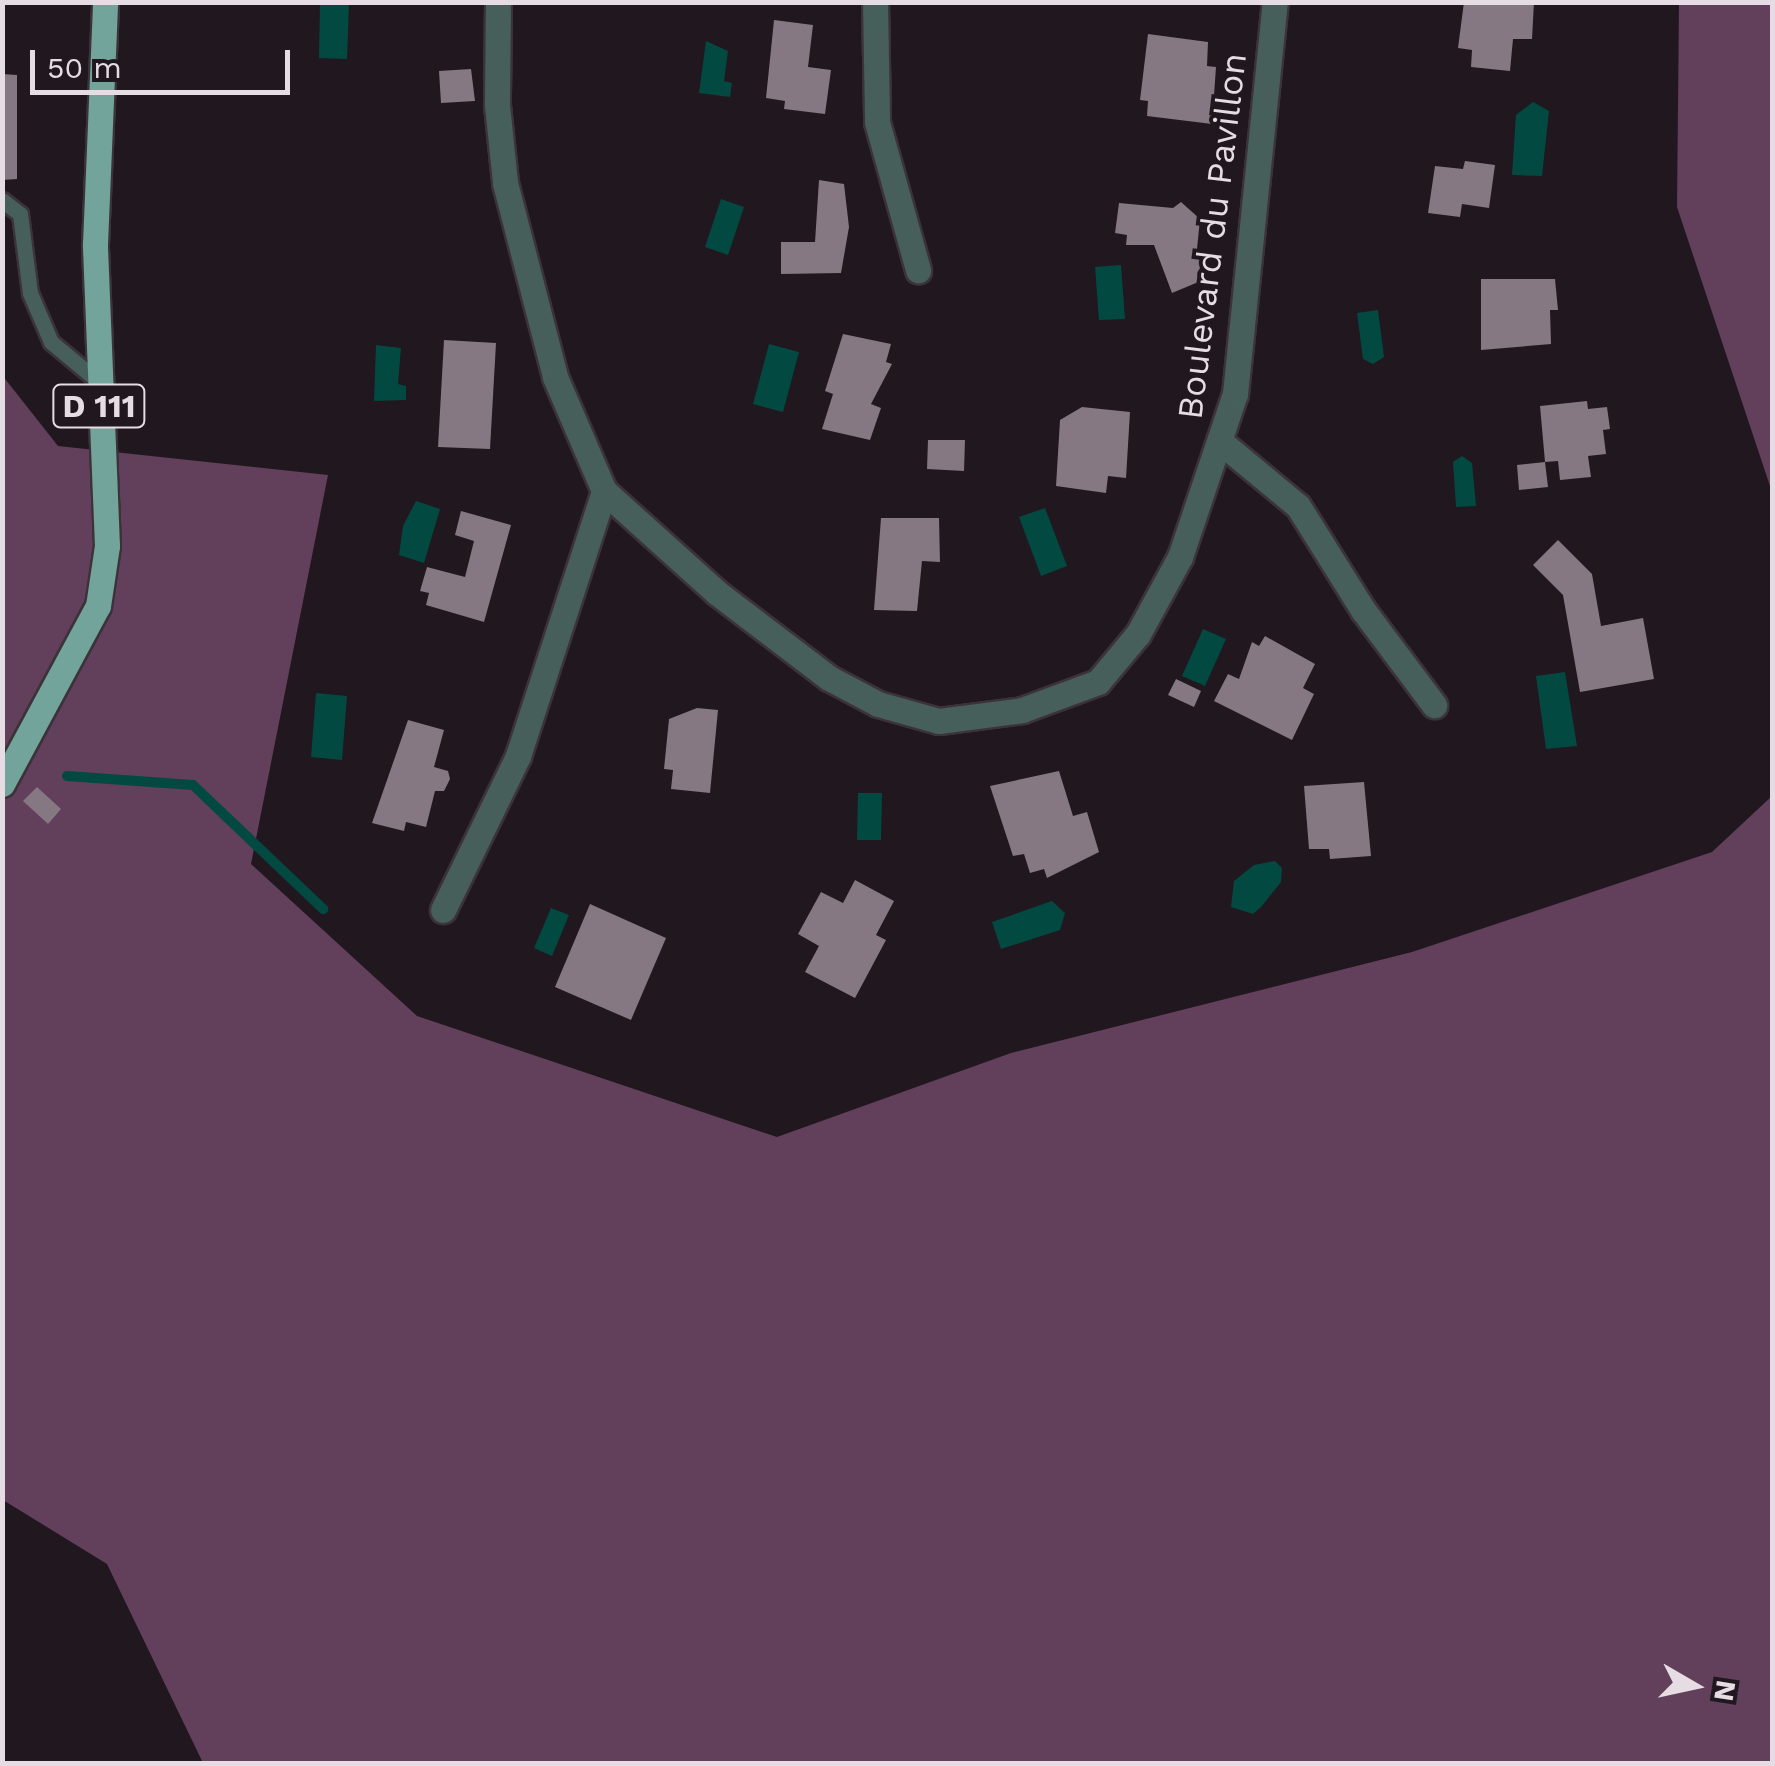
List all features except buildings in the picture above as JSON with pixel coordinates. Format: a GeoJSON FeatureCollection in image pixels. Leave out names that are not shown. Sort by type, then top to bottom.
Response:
{"type":"FeatureCollection","features":[{"type":"Feature","properties":{"kind":"main road","name":"D 111"},"geometry":{"type":"LineString","coordinates":[[2,784],[98,606],[106,546],[95,244],[105,2]]}},
{"type":"Feature","properties":{"kind":"street","name":"Boulevard du Pavillon"},"geometry":{"type":"LineString","coordinates":[[498,2],[496,106],[505,183],[555,377],[604,491],[716,592],[829,678],[906,715],[969,720],[1075,694],[1119,662],[1180,556],[1223,444],[1246,306],[1275,2]]}},
{"type":"Feature","properties":{"kind":"street"},"geometry":{"type":"LineString","coordinates":[[874,2],[878,122],[918,270]]}},
{"type":"Feature","properties":{"kind":"street"},"geometry":{"type":"LineString","coordinates":[[1223,444],[1298,506],[1363,610],[1434,706]]}},
{"type":"Feature","properties":{"kind":"street"},"geometry":{"type":"LineString","coordinates":[[443,910],[518,756],[604,491]]}},
{"type":"Feature","properties":{"kind":"lane"},"geometry":{"type":"LineString","coordinates":[[2,200],[20,214],[30,293],[50,342],[98,381]]}},
{"type":"Feature","properties":{"kind":"shaded area"},"geometry":{"type":"Polygon","coordinates":[[[320,3],[349,3],[347,59],[319,58],[320,3]]]}},
{"type":"Feature","properties":{"kind":"shaded area"},"geometry":{"type":"Polygon","coordinates":[[[1679,3],[1772,3],[1772,492],[1677,207],[1679,3]]]}},
{"type":"Feature","properties":{"kind":"shaded area"},"geometry":{"type":"Polygon","coordinates":[[[706,41],[728,51],[724,81],[732,83],[730,97],[699,93],[706,41]]]}},
{"type":"Feature","properties":{"kind":"shaded area"},"geometry":{"type":"Polygon","coordinates":[[[1533,102],[1549,111],[1542,176],[1512,175],[1516,115],[1533,102]]]}},
{"type":"Feature","properties":{"kind":"shaded area"},"geometry":{"type":"Polygon","coordinates":[[[721,199],[744,207],[728,255],[705,247],[721,199]]]}},
{"type":"Feature","properties":{"kind":"shaded area"},"geometry":{"type":"Polygon","coordinates":[[[1121,265],[1125,319],[1099,320],[1095,267],[1121,265]]]}},
{"type":"Feature","properties":{"kind":"shaded area"},"geometry":{"type":"Polygon","coordinates":[[[1378,310],[1384,357],[1373,364],[1363,359],[1357,313],[1378,310]]]}},
{"type":"Feature","properties":{"kind":"shaded area"},"geometry":{"type":"Polygon","coordinates":[[[769,344],[799,352],[783,412],[753,404],[769,344]]]}},
{"type":"Feature","properties":{"kind":"shaded area"},"geometry":{"type":"Polygon","coordinates":[[[376,345],[401,348],[398,384],[406,386],[406,400],[374,401],[376,345]]]}},
{"type":"Feature","properties":{"kind":"shaded area"},"geometry":{"type":"Polygon","coordinates":[[[2,375],[58,446],[328,475],[251,864],[417,1016],[777,1137],[1011,1053],[1412,952],[1712,852],[1772,796],[1772,1763],[203,1763],[107,1564],[3,1500],[2,375]]]}},
{"type":"Feature","properties":{"kind":"shaded area"},"geometry":{"type":"Polygon","coordinates":[[[1462,456],[1472,463],[1476,506],[1456,507],[1453,462],[1462,456]]]}},
{"type":"Feature","properties":{"kind":"shaded area"},"geometry":{"type":"Polygon","coordinates":[[[416,501],[440,509],[424,563],[399,555],[403,526],[416,501]]]}},
{"type":"Feature","properties":{"kind":"shaded area"},"geometry":{"type":"Polygon","coordinates":[[[1045,508],[1067,566],[1041,576],[1019,517],[1045,508]]]}},
{"type":"Feature","properties":{"kind":"shaded area"},"geometry":{"type":"Polygon","coordinates":[[[1203,629],[1226,639],[1205,686],[1182,676],[1203,629]]]}},
{"type":"Feature","properties":{"kind":"shaded area"},"geometry":{"type":"Polygon","coordinates":[[[1565,672],[1577,746],[1546,749],[1536,676],[1565,672]]]}},
{"type":"Feature","properties":{"kind":"shaded area"},"geometry":{"type":"Polygon","coordinates":[[[316,693],[347,696],[342,760],[311,757],[316,693]]]}},
{"type":"Feature","properties":{"kind":"shaded area"},"geometry":{"type":"Polygon","coordinates":[[[858,793],[882,793],[881,840],[857,840],[858,793]]]}},
{"type":"Feature","properties":{"kind":"shaded area"},"geometry":{"type":"Polygon","coordinates":[[[1275,861],[1282,868],[1281,882],[1261,907],[1253,914],[1231,907],[1234,881],[1254,865],[1275,861]]]}},
{"type":"Feature","properties":{"kind":"shaded area"},"geometry":{"type":"Polygon","coordinates":[[[1052,901],[1065,913],[1060,930],[1001,949],[992,922],[1052,901]]]}},
{"type":"Feature","properties":{"kind":"shaded area"},"geometry":{"type":"Polygon","coordinates":[[[551,908],[569,915],[552,956],[534,948],[551,908]]]}},
{"type":"Feature","properties":{"kind":"waterway"},"geometry":{"type":"LineString","coordinates":[[67,776],[193,785],[323,909]]}}]}
